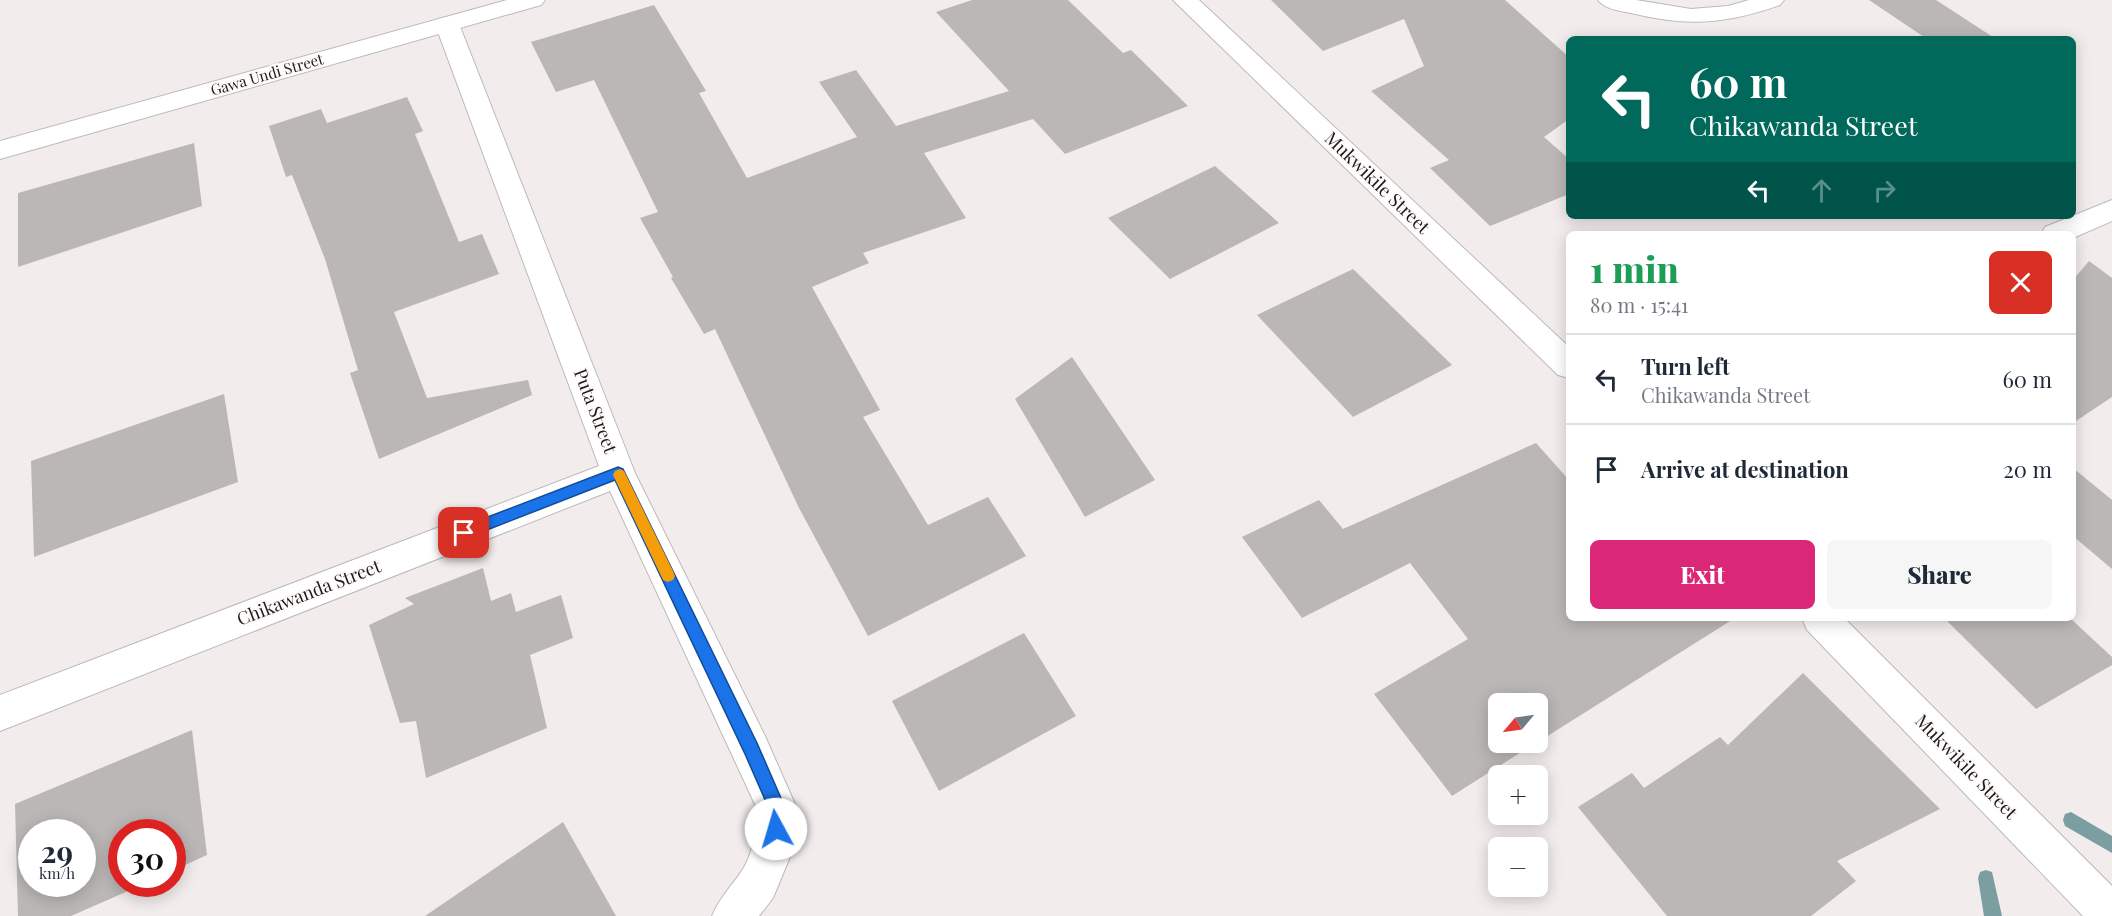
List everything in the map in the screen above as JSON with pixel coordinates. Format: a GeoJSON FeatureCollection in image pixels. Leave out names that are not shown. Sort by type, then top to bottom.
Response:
{"type":"FeatureCollection","features":[{"type":"Feature","properties":{"kind":"street","name":"Gawa Undi Street"},"geometry":{"type":"LineString","coordinates":[[0,150],[533,0]]}},
{"type":"Feature","properties":{"kind":"street","name":"Mukwikile Street"},"geometry":{"type":"LineString","coordinates":[[1185,0],[1566,363]]}},
{"type":"Feature","properties":{"kind":"street"},"geometry":{"type":"LineString","coordinates":[[1610,0],[1659,15],[1701,18],[1742,12],[1772,0]]}},
{"type":"Feature","properties":{"kind":"street","name":"Puta Street"},"geometry":{"type":"LineString","coordinates":[[447,24],[618,473],[751,749],[778,811],[774,848],[758,883],[733,916]]}},
{"type":"Feature","properties":{"kind":"street"},"geometry":{"type":"LineString","coordinates":[[2062,231],[2112,210]]}},
{"type":"Feature","properties":{"kind":"street","name":"Chikawanda Street"},"geometry":{"type":"LineString","coordinates":[[0,713],[618,473]]}},
{"type":"Feature","properties":{"kind":"street","name":"Mukwikile Street"},"geometry":{"type":"LineString","coordinates":[[1823,621],[2112,916]]}},
{"type":"Feature","properties":{"kind":"building"},"geometry":{"type":"Polygon","coordinates":[[[972,0],[1068,0],[1123,53],[1131,50],[1188,106],[1065,154],[1033,119],[924,153],[966,218],[863,253],[869,263],[812,287],[880,410],[863,417],[928,525],[988,497],[1026,556],[868,636],[799,508],[715,329],[704,334],[671,278],[673,277],[640,218],[658,212],[594,80],[556,92],[531,42],[654,5],[706,91],[699,93],[747,178],[857,137],[819,82],[856,70],[896,126],[1009,91],[936,12],[972,0]]]}},
{"type":"Feature","properties":{"kind":"building"},"geometry":{"type":"Polygon","coordinates":[[[1271,0],[1505,0],[1566,54],[1566,121],[1544,137],[1566,156],[1566,195],[1490,226],[1430,168],[1449,160],[1371,91],[1424,66],[1404,19],[1323,51],[1271,0]]]}},
{"type":"Feature","properties":{"kind":"building"},"geometry":{"type":"Polygon","coordinates":[[[1869,0],[1936,0],[1991,36],[1923,36],[1869,0]]]}},
{"type":"Feature","properties":{"kind":"building"},"geometry":{"type":"Polygon","coordinates":[[[407,97],[423,131],[415,134],[459,242],[482,234],[499,274],[394,312],[427,398],[528,380],[532,395],[379,459],[350,373],[358,370],[325,259],[292,175],[286,177],[269,126],[321,109],[327,123],[407,97]]]}},
{"type":"Feature","properties":{"kind":"building"},"geometry":{"type":"Polygon","coordinates":[[[194,143],[202,206],[18,267],[18,193],[194,143]]]}},
{"type":"Feature","properties":{"kind":"building"},"geometry":{"type":"Polygon","coordinates":[[[1215,166],[1279,223],[1170,279],[1108,218],[1215,166]]]}},
{"type":"Feature","properties":{"kind":"building"},"geometry":{"type":"Polygon","coordinates":[[[2089,261],[2112,278],[2112,397],[2076,421],[2076,276],[2089,261]]]}},
{"type":"Feature","properties":{"kind":"building"},"geometry":{"type":"Polygon","coordinates":[[[1353,269],[1452,365],[1353,417],[1257,315],[1353,269]]]}},
{"type":"Feature","properties":{"kind":"building"},"geometry":{"type":"Polygon","coordinates":[[[1072,357],[1155,480],[1085,517],[1015,399],[1072,357]]]}},
{"type":"Feature","properties":{"kind":"building"},"geometry":{"type":"Polygon","coordinates":[[[224,394],[238,482],[34,557],[31,461],[224,394]]]}},
{"type":"Feature","properties":{"kind":"building"},"geometry":{"type":"Polygon","coordinates":[[[1536,443],[1566,477],[1566,621],[1730,621],[1548,736],[1548,693],[1488,693],[1488,753],[1520,753],[1501,765],[1488,765],[1488,773],[1452,796],[1374,694],[1468,639],[1410,563],[1302,618],[1242,537],[1319,500],[1343,529],[1536,443]]]}},
{"type":"Feature","properties":{"kind":"building"},"geometry":{"type":"Polygon","coordinates":[[[2076,470],[2112,500],[2112,569],[2076,539],[2076,470]]]}},
{"type":"Feature","properties":{"kind":"building"},"geometry":{"type":"Polygon","coordinates":[[[483,568],[491,601],[511,593],[516,612],[561,595],[573,638],[530,655],[547,728],[426,778],[416,721],[400,723],[369,625],[414,604],[405,598],[483,568]]]}},
{"type":"Feature","properties":{"kind":"building"},"geometry":{"type":"Polygon","coordinates":[[[1947,621],[2073,621],[2112,657],[2112,665],[2036,709],[1947,621]]]}},
{"type":"Feature","properties":{"kind":"building"},"geometry":{"type":"Polygon","coordinates":[[[1024,633],[1076,716],[939,791],[892,701],[1024,633]]]}},
{"type":"Feature","properties":{"kind":"building"},"geometry":{"type":"Polygon","coordinates":[[[1803,673],[1940,809],[1837,861],[1856,881],[1811,916],[1667,916],[1578,807],[1632,773],[1644,788],[1720,737],[1728,745],[1803,673]]]}},
{"type":"Feature","properties":{"kind":"building"},"geometry":{"type":"Polygon","coordinates":[[[192,730],[207,855],[186,865],[186,819],[108,819],[108,897],[114,897],[71,916],[18,916],[15,804],[192,730]]]}},
{"type":"Feature","properties":{"kind":"building"},"geometry":{"type":"Polygon","coordinates":[[[563,822],[616,916],[425,916],[563,822]]]}},
{"type":"Feature","properties":{"kind":"waterway"},"geometry":{"type":"LineString","coordinates":[[2071,820],[2112,845]]}},
{"type":"Feature","properties":{"kind":"waterway"},"geometry":{"type":"LineString","coordinates":[[1986,878],[1993,916]]}},
{"type":"Feature","properties":{"kind":"slow traffic"},"geometry":{"type":"LineString","coordinates":[[620,475],[668,576]]}},
{"type":"Feature","properties":{"kind":"route"},"geometry":{"type":"LineString","coordinates":[[464,533],[618,473],[751,749],[778,811],[776,829]]}}]}
